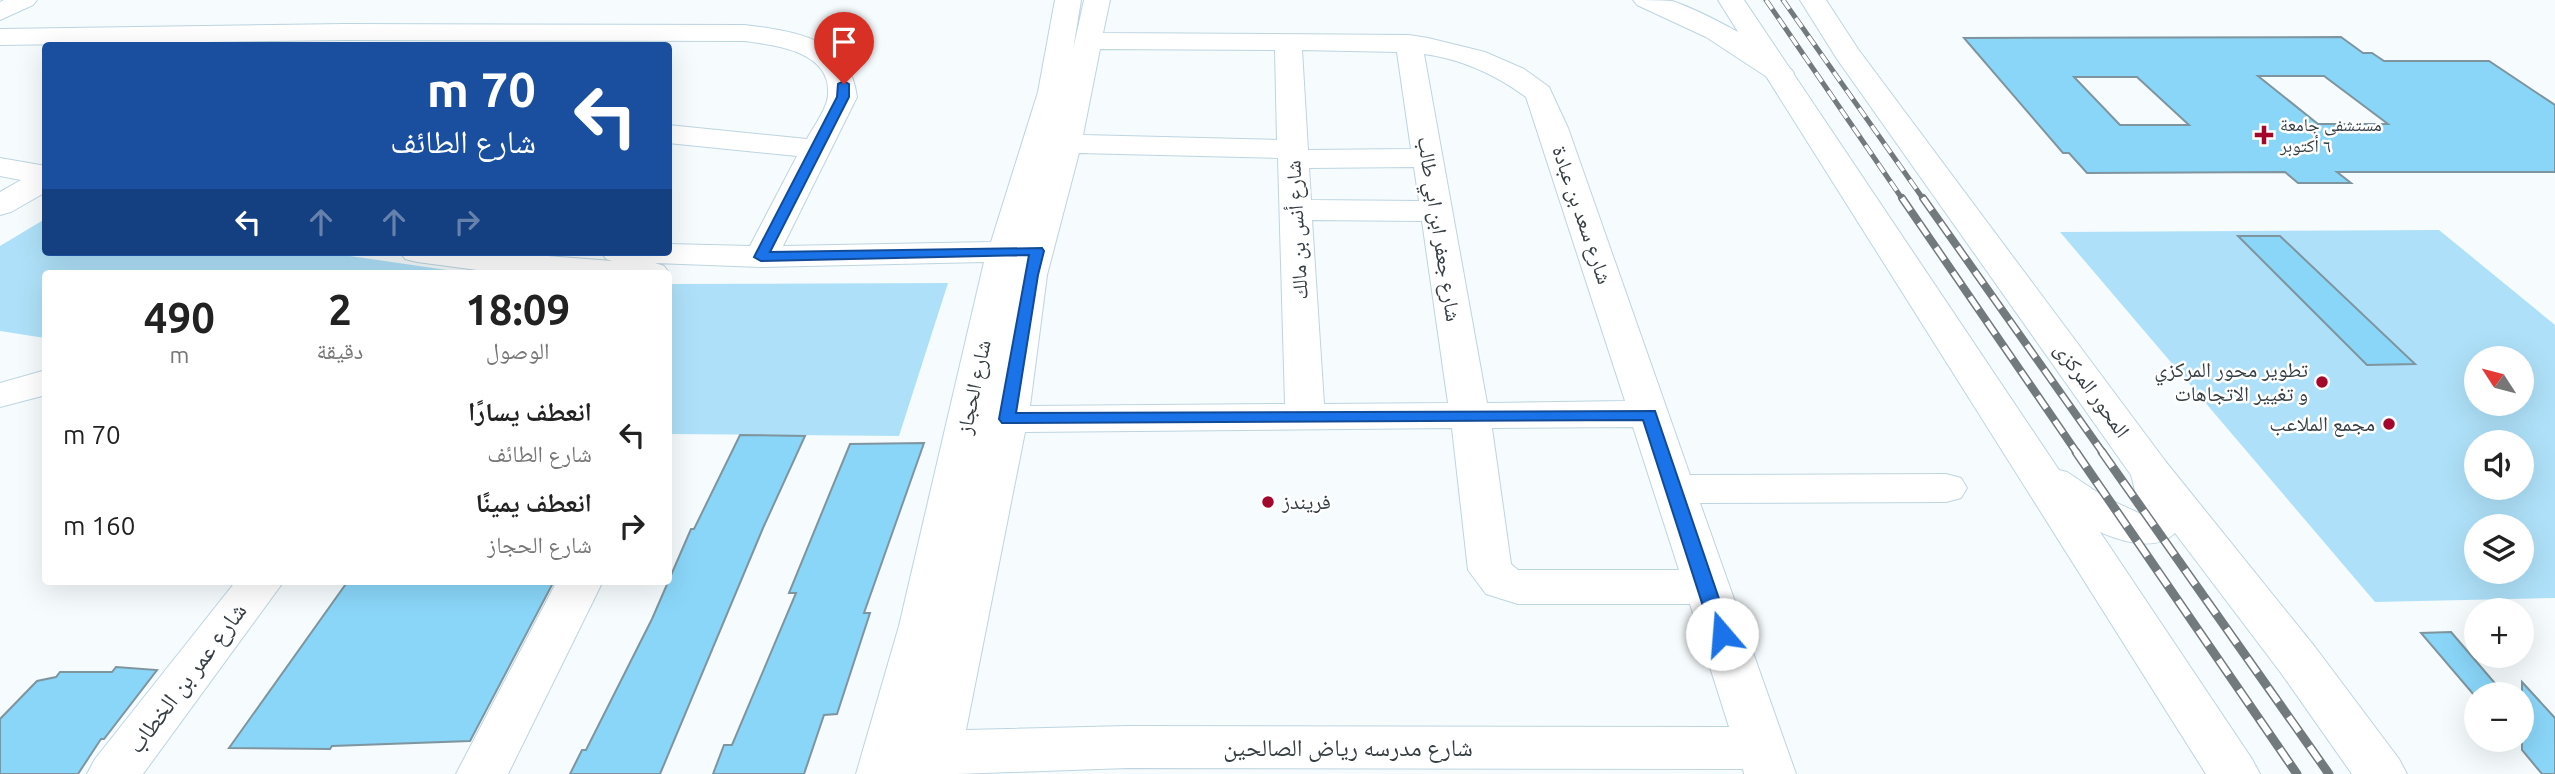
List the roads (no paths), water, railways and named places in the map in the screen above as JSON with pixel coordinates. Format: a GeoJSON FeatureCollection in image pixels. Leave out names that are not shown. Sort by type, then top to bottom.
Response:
{"type":"FeatureCollection","features":[{"type":"Feature","properties":{"kind":"street"},"geometry":{"type":"LineString","coordinates":[[0,12],[24,0]]}},
{"type":"Feature","properties":{"kind":"street","name":"شارع الحجاز"},"geometry":{"type":"LineString","coordinates":[[882,774],[1018,263],[1068,0]]}},
{"type":"Feature","properties":{"kind":"street","name":"شارع الحجاز"},"geometry":{"type":"LineString","coordinates":[[934,763],[1007,419],[1018,263],[1066,144],[1097,0]]}},
{"type":"Feature","properties":{"kind":"street"},"geometry":{"type":"LineString","coordinates":[[1646,0],[1708,26],[1744,46],[1780,73]]}},
{"type":"Feature","properties":{"kind":"street"},"geometry":{"type":"LineString","coordinates":[[1731,0],[2234,774]]}},
{"type":"Feature","properties":{"kind":"street","name":"المحور المركزى"},"geometry":{"type":"LineString","coordinates":[[1813,0],[1847,53],[2151,472],[2298,660],[2381,774]]}},
{"type":"Feature","properties":{"kind":"street"},"geometry":{"type":"LineString","coordinates":[[0,37],[457,39],[744,33],[797,43],[832,62],[844,84],[843,97],[761,257]]}},
{"type":"Feature","properties":{"kind":"street","name":"شارع سعد بن عبادة"},"geometry":{"type":"LineString","coordinates":[[1089,41],[1409,43],[1452,51],[1496,65],[1539,93],[1765,761]]}},
{"type":"Feature","properties":{"kind":"street","name":"شارع جعفر ابن ابي طالب"},"geometry":{"type":"LineString","coordinates":[[1409,43],[1470,415],[1488,562],[1494,577],[1518,587],[1706,587]]}},
{"type":"Feature","properties":{"kind":"street","name":"شارع أنس بن مالك"},"geometry":{"type":"LineString","coordinates":[[1288,44],[1305,416]]}},
{"type":"Feature","properties":{"kind":"street"},"geometry":{"type":"LineString","coordinates":[[672,134],[816,149]]}},
{"type":"Feature","properties":{"kind":"street"},"geometry":{"type":"LineString","coordinates":[[1066,144],[1428,158]]}},
{"type":"Feature","properties":{"kind":"street"},"geometry":{"type":"LineString","coordinates":[[0,167],[29,192],[0,226]]}},
{"type":"Feature","properties":{"kind":"street"},"geometry":{"type":"LineString","coordinates":[[1296,210],[1436,211]]}},
{"type":"Feature","properties":{"kind":"street"},"geometry":{"type":"LineString","coordinates":[[672,254],[1018,263]]}},
{"type":"Feature","properties":{"kind":"street"},"geometry":{"type":"LineString","coordinates":[[448,256],[533,267],[598,270]]}},
{"type":"Feature","properties":{"kind":"street"},"geometry":{"type":"LineString","coordinates":[[672,273],[1018,263]]}},
{"type":"Feature","properties":{"kind":"street"},"geometry":{"type":"LineString","coordinates":[[0,395],[42,383]]}},
{"type":"Feature","properties":{"kind":"street"},"geometry":{"type":"LineString","coordinates":[[1007,419],[1649,414]]}},
{"type":"Feature","properties":{"kind":"street"},"geometry":{"type":"LineString","coordinates":[[2042,475],[2111,520],[2130,528],[2148,529],[2164,519],[2151,472]]}},
{"type":"Feature","properties":{"kind":"street"},"geometry":{"type":"LineString","coordinates":[[1674,489],[1946,488]]}},
{"type":"Feature","properties":{"kind":"street","name":"شارع عمر بن الخطاب"},"geometry":{"type":"LineString","coordinates":[[113,774],[258,585]]}},
{"type":"Feature","properties":{"kind":"street"},"geometry":{"type":"LineString","coordinates":[[482,774],[578,585]]}},
{"type":"Feature","properties":{"kind":"street","name":"شارع مدرسه رياض الصالحين"},"geometry":{"type":"LineString","coordinates":[[934,763],[1127,747],[1765,761]]}},
{"type":"Feature","properties":{"kind":"railway"},"geometry":{"type":"LineString","coordinates":[[1766,0],[1903,200]]}},
{"type":"Feature","properties":{"kind":"railway"},"geometry":{"type":"LineString","coordinates":[[1783,0],[1924,200]]}},
{"type":"Feature","properties":{"kind":"railway"},"geometry":{"type":"LineString","coordinates":[[1902,198],[2077,453]]}},
{"type":"Feature","properties":{"kind":"railway"},"geometry":{"type":"LineString","coordinates":[[1923,198],[2103,453]]}},
{"type":"Feature","properties":{"kind":"railway"},"geometry":{"type":"LineString","coordinates":[[2076,452],[2297,774]]}},
{"type":"Feature","properties":{"kind":"railway"},"geometry":{"type":"LineString","coordinates":[[2102,452],[2329,774]]}},
{"type":"Feature","properties":{"kind":"place","name":"مستشفى جامعة ٦ أكتوبر"},"geometry":{"type":"Point","coordinates":[2264,135]}},
{"type":"Feature","properties":{"kind":"place","name":"تطوير محور المركزي و تغيير الاتجاهات"},"geometry":{"type":"Point","coordinates":[2322,382]}},
{"type":"Feature","properties":{"kind":"place","name":"مجمع الملاعب"},"geometry":{"type":"Point","coordinates":[2389,424]}},
{"type":"Feature","properties":{"kind":"place","name":"فريندز"},"geometry":{"type":"Point","coordinates":[1268,502]}}]}
